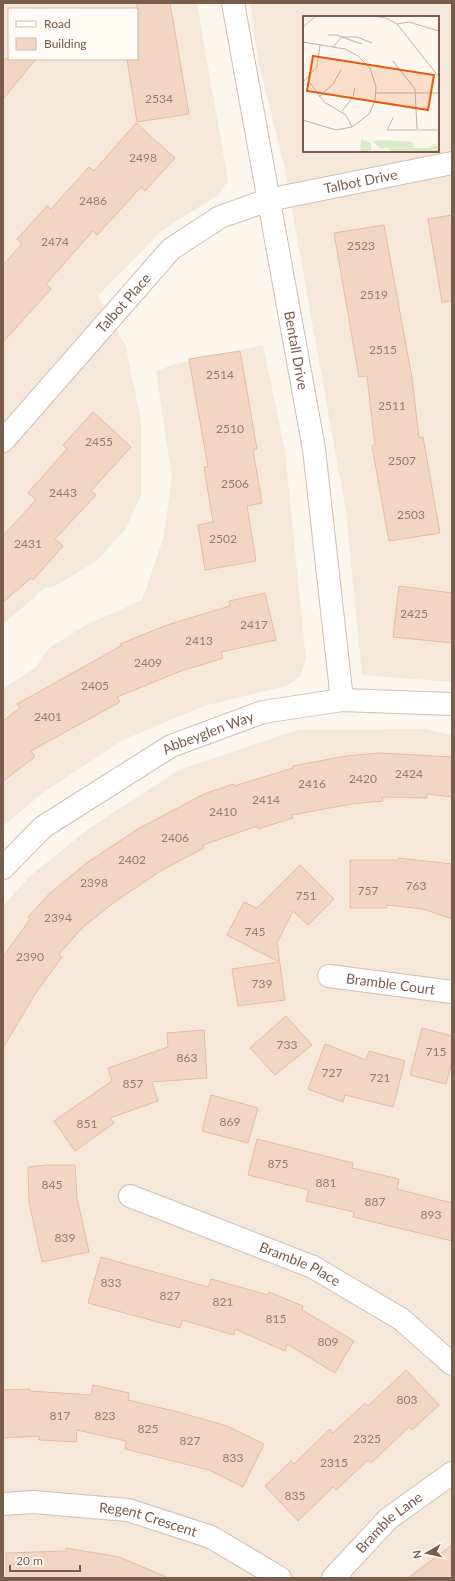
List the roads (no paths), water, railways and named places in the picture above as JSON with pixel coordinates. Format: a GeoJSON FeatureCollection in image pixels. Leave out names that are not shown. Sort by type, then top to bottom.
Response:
{"type":"FeatureCollection","features":[{"type":"Feature","properties":{"kind":"street","name":"Bentall Drive"},"geometry":{"type":"LineString","coordinates":[[233,3],[314,449],[342,700]]}},
{"type":"Feature","properties":{"kind":"street","name":"Talbot Drive"},"geometry":{"type":"LineString","coordinates":[[268,200],[452,163]]}},
{"type":"Feature","properties":{"kind":"street","name":"Talbot Place"},"geometry":{"type":"LineString","coordinates":[[3,441],[171,249],[220,217],[268,200]]}},
{"type":"Feature","properties":{"kind":"street","name":"Abbeyglen Way"},"geometry":{"type":"LineString","coordinates":[[3,868],[43,827],[171,746],[263,712],[342,700],[452,704]]}},
{"type":"Feature","properties":{"kind":"street","name":"Bramble Court"},"geometry":{"type":"LineString","coordinates":[[329,976],[452,992]]}},
{"type":"Feature","properties":{"kind":"street","name":"Bramble Place"},"geometry":{"type":"LineString","coordinates":[[130,1196],[313,1267],[401,1319],[452,1364]]}},
{"type":"Feature","properties":{"kind":"street","name":"Bramble Lane"},"geometry":{"type":"LineString","coordinates":[[332,1578],[388,1519],[452,1474]]}},
{"type":"Feature","properties":{"kind":"street","name":"Regent Crescent"},"geometry":{"type":"LineString","coordinates":[[3,1504],[33,1502],[128,1510],[211,1537],[280,1578]]}}]}
